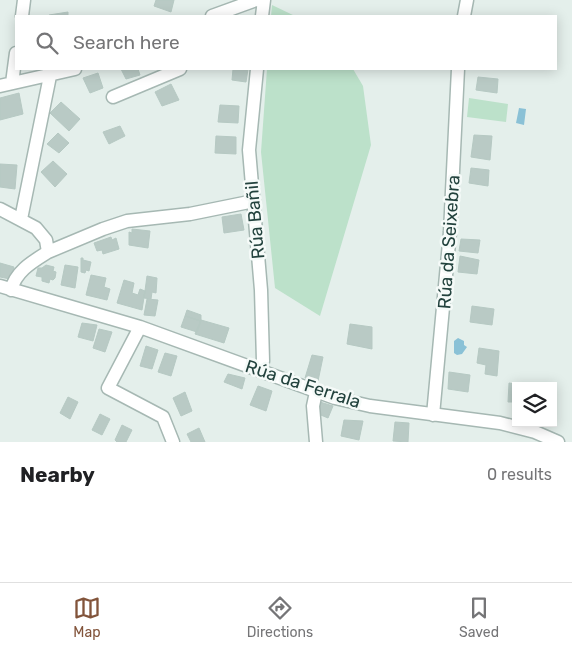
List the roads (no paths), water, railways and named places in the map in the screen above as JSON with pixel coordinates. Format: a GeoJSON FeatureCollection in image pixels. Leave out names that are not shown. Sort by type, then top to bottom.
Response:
{"type":"FeatureCollection","features":[{"type":"Feature","properties":{"kind":"street"},"geometry":{"type":"LineString","coordinates":[[22,15],[24,0]]}},
{"type":"Feature","properties":{"kind":"street"},"geometry":{"type":"LineString","coordinates":[[215,15],[256,0]]}},
{"type":"Feature","properties":{"kind":"street"},"geometry":{"type":"LineString","coordinates":[[262,15],[264,0]]}},
{"type":"Feature","properties":{"kind":"street"},"geometry":{"type":"LineString","coordinates":[[464,15],[467,0]]}},
{"type":"Feature","properties":{"kind":"street"},"geometry":{"type":"LineString","coordinates":[[15,56],[6,84],[71,70]]}},
{"type":"Feature","properties":{"kind":"street"},"geometry":{"type":"LineString","coordinates":[[113,97],[178,70]]}},
{"type":"Feature","properties":{"kind":"street","name":"Rúa Bañil"},"geometry":{"type":"LineString","coordinates":[[257,70],[249,150],[261,290],[263,361],[260,371]]}},
{"type":"Feature","properties":{"kind":"street","name":"Rúa da Seixebra"},"geometry":{"type":"LineString","coordinates":[[433,415],[450,232],[458,70]]}},
{"type":"Feature","properties":{"kind":"street"},"geometry":{"type":"LineString","coordinates":[[21,219],[50,76]]}},
{"type":"Feature","properties":{"kind":"street"},"geometry":{"type":"LineString","coordinates":[[6,288],[31,262],[48,252],[103,229],[127,221],[190,214],[254,201]]}},
{"type":"Feature","properties":{"kind":"street"},"geometry":{"type":"LineString","coordinates":[[0,209],[36,228],[46,240],[48,252]]}},
{"type":"Feature","properties":{"kind":"street","name":"Rúa da Ferrala"},"geometry":{"type":"LineString","coordinates":[[6,288],[140,327],[316,392],[370,406],[500,423],[535,432],[558,442]]}},
{"type":"Feature","properties":{"kind":"street"},"geometry":{"type":"LineString","coordinates":[[140,327],[108,388],[163,417],[173,442]]}},
{"type":"Feature","properties":{"kind":"street"},"geometry":{"type":"LineString","coordinates":[[316,392],[313,406],[316,442]]}},
{"type":"Feature","properties":{"kind":"water"},"geometry":{"type":"Polygon","coordinates":[[[519,108],[526,109],[524,125],[516,123],[519,108]]]}},
{"type":"Feature","properties":{"kind":"water"},"geometry":{"type":"Polygon","coordinates":[[[458,338],[464,341],[464,345],[467,347],[462,354],[457,355],[454,353],[454,341],[458,338]]]}}]}
